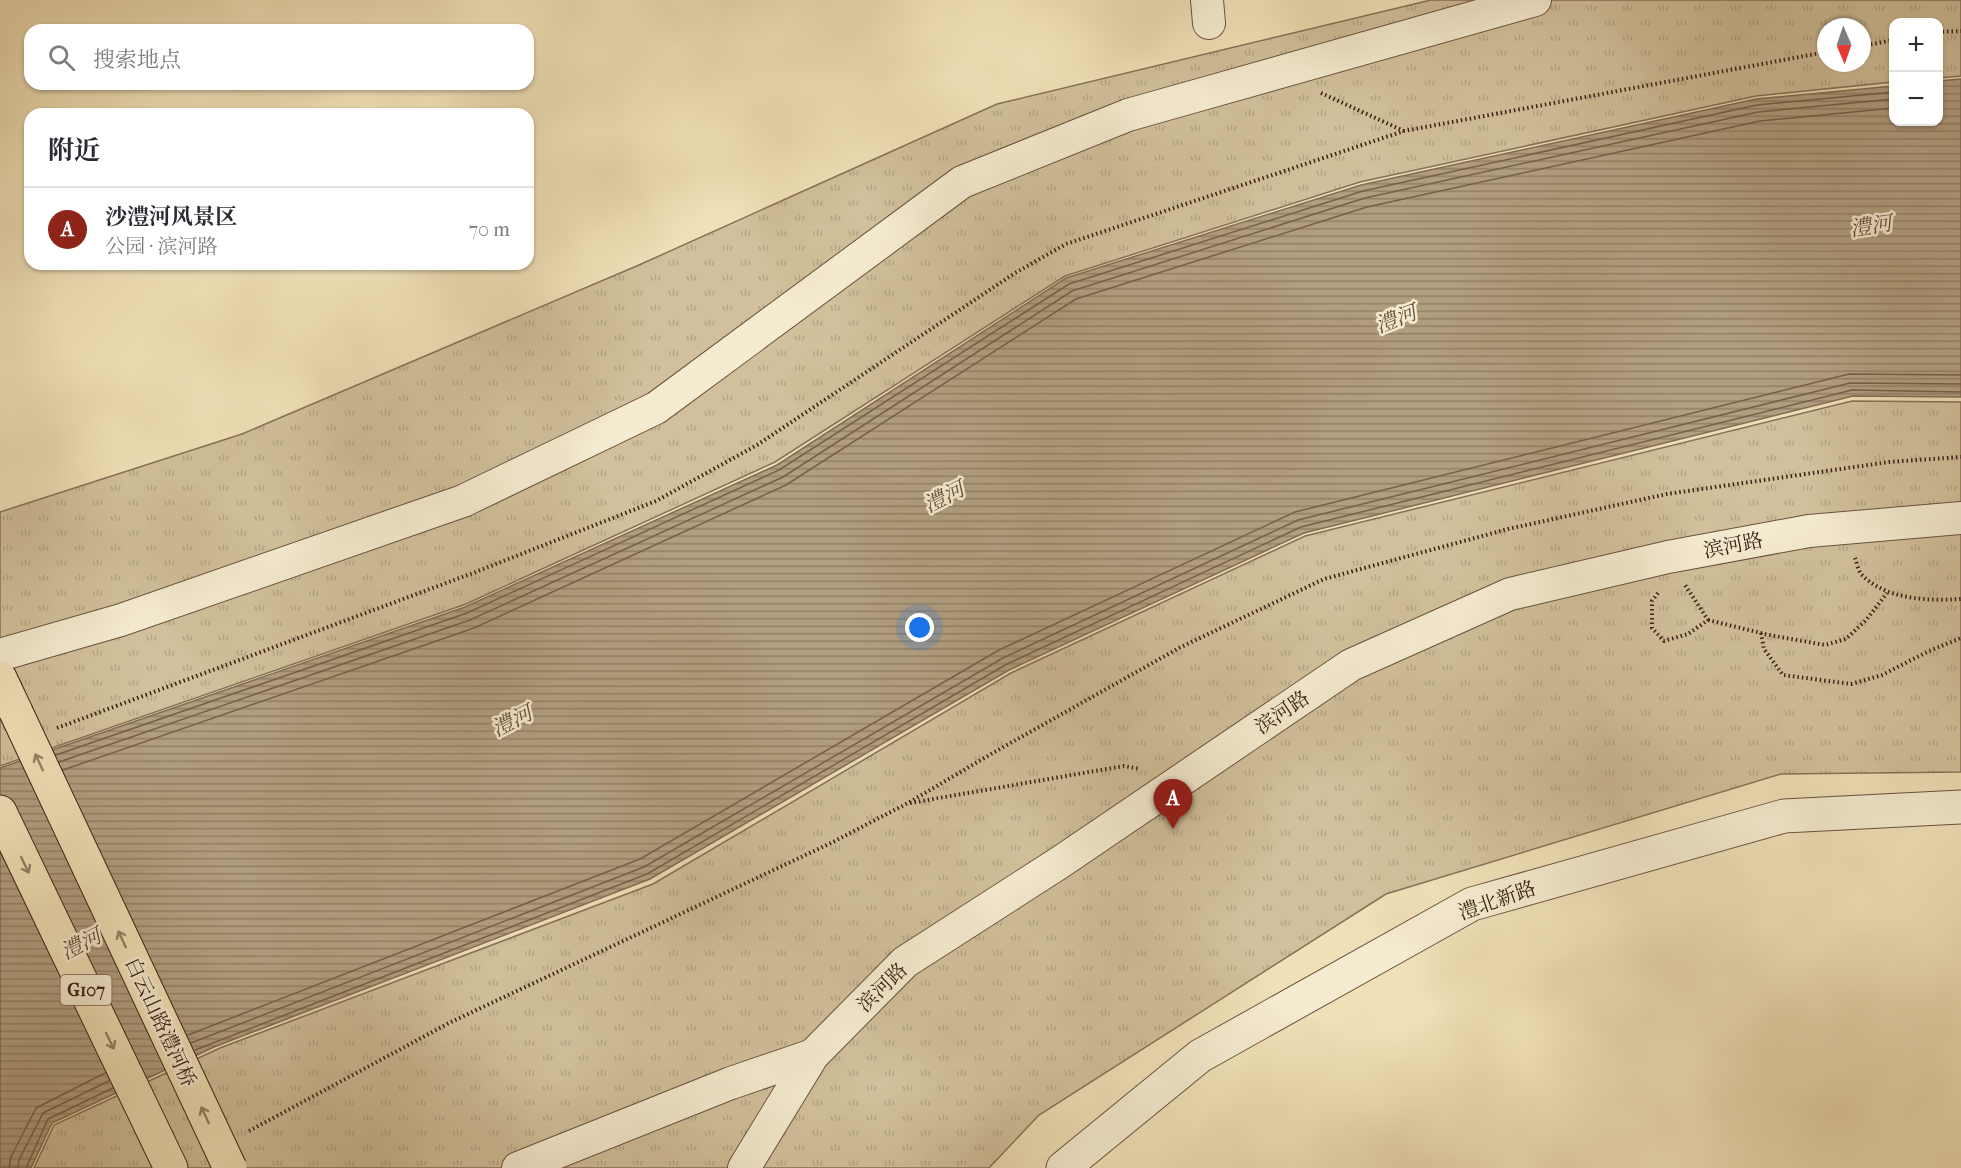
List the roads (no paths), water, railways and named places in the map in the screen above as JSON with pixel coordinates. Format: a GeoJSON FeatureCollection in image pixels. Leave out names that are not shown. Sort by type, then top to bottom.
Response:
{"type":"FeatureCollection","features":[{"type":"Feature","properties":{"kind":"highway","name":"白云山路澧河桥"},"geometry":{"type":"LineString","coordinates":[[0,678],[230,1168]]}},
{"type":"Feature","properties":{"kind":"highway","name":"G107"},"geometry":{"type":"LineString","coordinates":[[0,813],[171,1168]]}},
{"type":"Feature","properties":{"kind":"street"},"geometry":{"type":"LineString","coordinates":[[0,655],[121,620],[463,501],[656,408],[962,182],[1128,115],[1534,0]]}},
{"type":"Feature","properties":{"kind":"street","name":"滨河路"},"geometry":{"type":"LineString","coordinates":[[744,1168],[813,1056],[905,962],[1059,863],[1351,665],[1510,594],[1671,566],[1809,531],[1961,518]]}},
{"type":"Feature","properties":{"kind":"street","name":"澧北新路"},"geometry":{"type":"LineString","coordinates":[[1064,1168],[1200,1056],[1472,904],[1784,816],[1961,807]]}},
{"type":"Feature","properties":{"kind":"street"},"geometry":{"type":"LineString","coordinates":[[518,1168],[731,1083],[813,1056]]}},
{"type":"Feature","properties":{"kind":"water","name":"澧河"},"geometry":{"type":"Polygon","coordinates":[[[1961,79],[1961,397],[1853,396],[1304,533],[1009,670],[650,879],[214,1047],[52,1123],[31,1168],[0,1168],[0,768],[465,607],[777,465],[1066,278],[1361,185],[1756,99],[1889,86],[1889,126],[1943,126],[1943,81],[1961,79]]]}},
{"type":"Feature","properties":{"kind":"place","name":"沙澧河风景区"},"geometry":{"type":"Point","coordinates":[1173,829]}}]}
